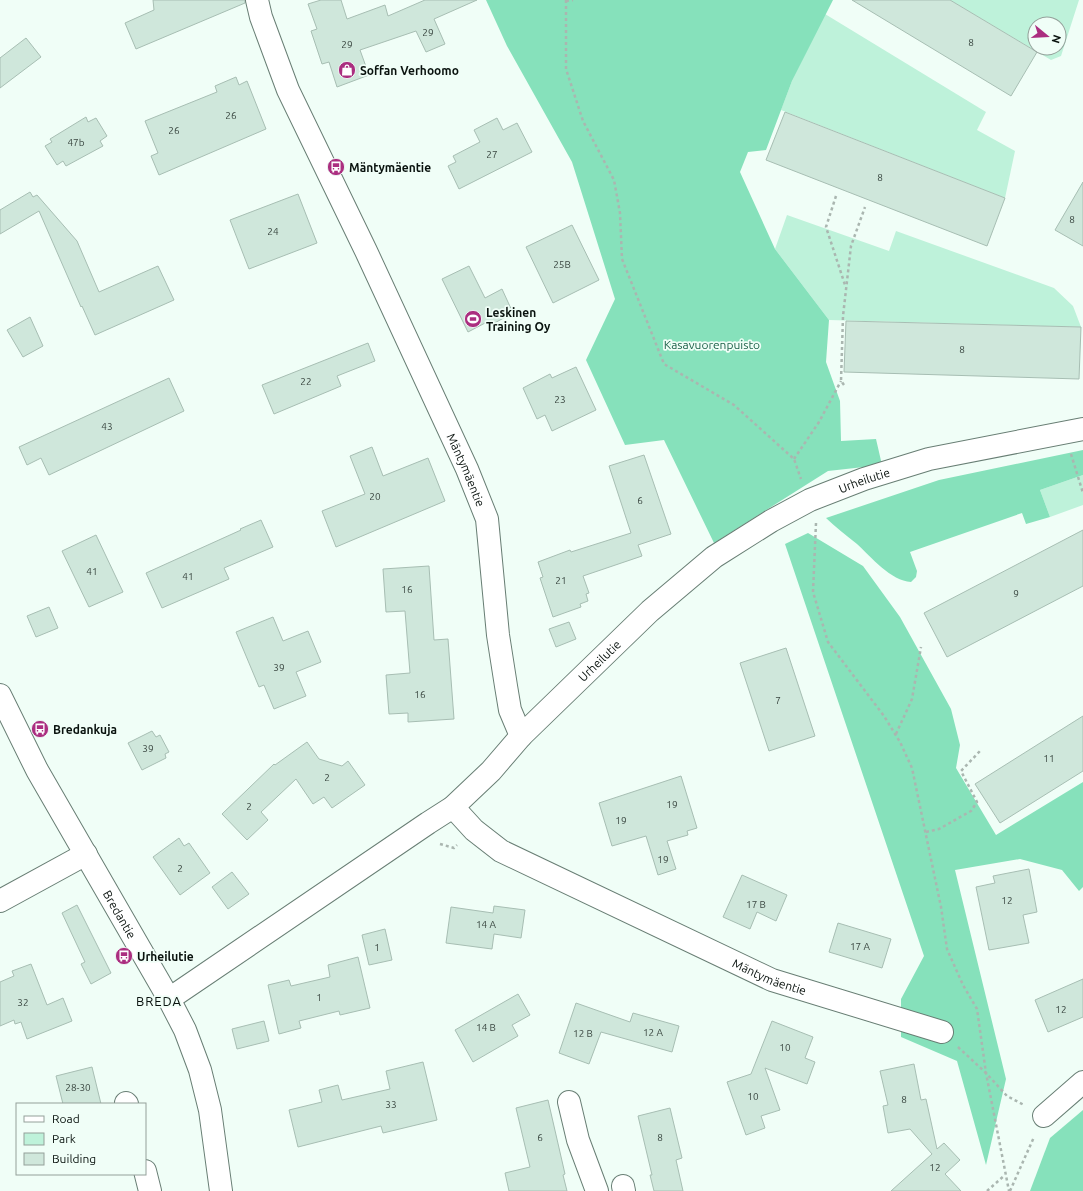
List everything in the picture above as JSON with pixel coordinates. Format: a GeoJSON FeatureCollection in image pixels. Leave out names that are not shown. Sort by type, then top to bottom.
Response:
{"type":"FeatureCollection","features":[{"type":"Feature","properties":{"kind":"street","name":"Mäntymäentie"},"geometry":{"type":"LineString","coordinates":[[257,0],[261,17],[288,90],[383,287],[467,469],[487,519],[498,636],[506,686],[510,710],[522,736]]}},
{"type":"Feature","properties":{"kind":"street","name":"Urheilutie"},"geometry":{"type":"LineString","coordinates":[[169,999],[421,827],[453,807],[491,771],[522,736],[650,611],[714,557],[771,521],[816,498],[864,480],[929,459],[1083,429]]}},
{"type":"Feature","properties":{"kind":"street","name":"Bredantie"},"geometry":{"type":"LineString","coordinates":[[0,695],[37,770],[169,999],[185,1030],[200,1070],[210,1110],[221,1191]]}},
{"type":"Feature","properties":{"kind":"street","name":"Mäntymäentie"},"geometry":{"type":"LineString","coordinates":[[453,807],[474,830],[501,851],[772,980],[942,1032]]}},
{"type":"Feature","properties":{"kind":"street"},"geometry":{"type":"LineString","coordinates":[[0,901],[86,854]]}},
{"type":"Feature","properties":{"kind":"street"},"geometry":{"type":"LineString","coordinates":[[1044,1116],[1083,1082]]}},
{"type":"Feature","properties":{"kind":"street"},"geometry":{"type":"LineString","coordinates":[[569,1102],[578,1140],[597,1191]]}},
{"type":"Feature","properties":{"kind":"street"},"geometry":{"type":"LineString","coordinates":[[146,1175],[150,1191]]}},
{"type":"Feature","properties":{"kind":"path"},"geometry":{"type":"LineString","coordinates":[[566,1],[574,0]]}},
{"type":"Feature","properties":{"kind":"path"},"geometry":{"type":"LineString","coordinates":[[836,196],[826,227],[846,287]]}},
{"type":"Feature","properties":{"kind":"path"},"geometry":{"type":"LineString","coordinates":[[794,459],[819,422],[841,381],[843,316],[851,246],[866,207]]}},
{"type":"Feature","properties":{"kind":"path"},"geometry":{"type":"LineString","coordinates":[[841,381],[844,385]]}},
{"type":"Feature","properties":{"kind":"path"},"geometry":{"type":"LineString","coordinates":[[1071,452],[1083,494]]}},
{"type":"Feature","properties":{"kind":"path"},"geometry":{"type":"LineString","coordinates":[[895,734],[912,700],[921,647]]}},
{"type":"Feature","properties":{"kind":"path"},"geometry":{"type":"LineString","coordinates":[[925,832],[939,828],[971,811],[977,802],[961,771],[980,751]]}},
{"type":"Feature","properties":{"kind":"path"},"geometry":{"type":"LineString","coordinates":[[942,1032],[986,1073],[1007,1096],[1044,1116],[1010,1191]]}},
{"type":"Feature","properties":{"kind":"path"},"geometry":{"type":"LineString","coordinates":[[986,1073],[1005,1175],[1010,1191]]}},
{"type":"Feature","properties":{"kind":"path"},"geometry":{"type":"LineString","coordinates":[[988,1191],[1005,1175]]}},
{"type":"Feature","properties":{"kind":"green space","name":"Kasavuorenpuisto"},"geometry":{"type":"Polygon","coordinates":[[[486,0],[833,0],[792,81],[766,150],[748,152],[740,172],[775,249],[829,320],[826,362],[840,401],[841,441],[876,439],[882,465],[828,471],[714,543],[664,440],[625,445],[586,360],[615,299],[572,162],[507,46],[486,0]]]}},
{"type":"Feature","properties":{"kind":"green space"},"geometry":{"type":"Polygon","coordinates":[[[950,0],[1079,0],[1067,37],[1067,16],[1027,16],[1027,46],[950,0]]]}},
{"type":"Feature","properties":{"kind":"green space"},"geometry":{"type":"Polygon","coordinates":[[[825,14],[986,112],[977,130],[1015,151],[1005,198],[781,110],[792,81],[825,14]]]}},
{"type":"Feature","properties":{"kind":"green space"},"geometry":{"type":"Polygon","coordinates":[[[1044,56],[1061,56],[1051,60],[1044,56]]]}},
{"type":"Feature","properties":{"kind":"green space"},"geometry":{"type":"Polygon","coordinates":[[[787,215],[889,251],[896,231],[1054,288],[1073,306],[1081,327],[829,320],[775,249],[787,215]]]}},
{"type":"Feature","properties":{"kind":"green space"},"geometry":{"type":"Polygon","coordinates":[[[1083,450],[1083,475],[1040,490],[1050,517],[1026,524],[1022,513],[910,552],[917,571],[916,577],[911,582],[904,581],[882,568],[857,544],[826,518],[939,480],[1083,450]]]}},
{"type":"Feature","properties":{"kind":"green space"},"geometry":{"type":"Polygon","coordinates":[[[1083,475],[1083,505],[1050,517],[1040,490],[1083,475]]]}},
{"type":"Feature","properties":{"kind":"green space"},"geometry":{"type":"Polygon","coordinates":[[[808,533],[863,566],[900,617],[951,709],[960,745],[956,768],[996,835],[1083,782],[1083,887],[1079,891],[1062,870],[1020,859],[955,870],[1006,1079],[986,1165],[957,1061],[901,1037],[901,999],[924,956],[785,544],[808,533]]]}},
{"type":"Feature","properties":{"kind":"green space"},"geometry":{"type":"Polygon","coordinates":[[[1083,1110],[1083,1191],[1030,1191],[1050,1138],[1083,1110]]]}},
{"type":"Feature","properties":{"kind":"building"},"geometry":{"type":"Polygon","coordinates":[[[153,0],[245,0],[245,3],[136,49],[125,23],[154,10],[153,0]]]}},
{"type":"Feature","properties":{"kind":"building"},"geometry":{"type":"Polygon","coordinates":[[[321,0],[341,0],[347,19],[385,5],[388,16],[425,0],[477,0],[434,19],[445,44],[426,52],[416,31],[360,50],[369,75],[337,87],[329,62],[322,64],[311,31],[317,29],[308,4],[321,0]]]}},
{"type":"Feature","properties":{"kind":"building"},"geometry":{"type":"Polygon","coordinates":[[[852,0],[950,0],[1027,46],[1027,56],[1035,56],[1011,96],[852,0]]]}},
{"type":"Feature","properties":{"kind":"building"},"geometry":{"type":"Polygon","coordinates":[[[26,38],[41,57],[0,88],[0,58],[26,38]]]}},
{"type":"Feature","properties":{"kind":"building"},"geometry":{"type":"Polygon","coordinates":[[[236,77],[239,85],[247,81],[266,129],[159,175],[151,156],[158,153],[145,121],[217,92],[215,86],[236,77]]]}},
{"type":"Feature","properties":{"kind":"building"},"geometry":{"type":"Polygon","coordinates":[[[785,112],[1005,198],[987,246],[766,160],[785,112]]]}},
{"type":"Feature","properties":{"kind":"building"},"geometry":{"type":"Polygon","coordinates":[[[86,117],[88,122],[96,118],[107,136],[100,141],[103,146],[66,166],[63,161],[57,165],[45,146],[52,142],[50,139],[86,117]]]}},
{"type":"Feature","properties":{"kind":"building"},"geometry":{"type":"Polygon","coordinates":[[[497,118],[503,130],[517,123],[532,152],[459,189],[448,166],[456,162],[453,156],[480,142],[474,130],[497,118]]]}},
{"type":"Feature","properties":{"kind":"building"},"geometry":{"type":"Polygon","coordinates":[[[1083,182],[1083,246],[1055,230],[1083,182]]]}},
{"type":"Feature","properties":{"kind":"building"},"geometry":{"type":"Polygon","coordinates":[[[30,192],[33,197],[37,195],[77,241],[99,292],[158,266],[174,300],[95,335],[82,306],[81,307],[39,211],[0,234],[0,210],[30,192]]]}},
{"type":"Feature","properties":{"kind":"building"},"geometry":{"type":"Polygon","coordinates":[[[298,194],[317,243],[249,269],[230,220],[298,194]]]}},
{"type":"Feature","properties":{"kind":"building"},"geometry":{"type":"Polygon","coordinates":[[[572,225],[599,280],[553,303],[526,247],[572,225]]]}},
{"type":"Feature","properties":{"kind":"building"},"geometry":{"type":"Polygon","coordinates":[[[469,266],[485,298],[502,289],[513,313],[489,326],[487,322],[468,332],[442,279],[469,266]]]}},
{"type":"Feature","properties":{"kind":"building"},"geometry":{"type":"Polygon","coordinates":[[[30,317],[43,346],[23,357],[7,330],[30,317]]]}},
{"type":"Feature","properties":{"kind":"building"},"geometry":{"type":"Polygon","coordinates":[[[846,321],[1081,327],[1079,379],[844,372],[846,321]]]}},
{"type":"Feature","properties":{"kind":"building"},"geometry":{"type":"Polygon","coordinates":[[[368,343],[375,361],[337,376],[341,386],[274,414],[262,385],[368,343]]]}},
{"type":"Feature","properties":{"kind":"building"},"geometry":{"type":"Polygon","coordinates":[[[576,367],[596,410],[552,431],[545,415],[537,419],[523,388],[550,374],[552,378],[576,367]]]}},
{"type":"Feature","properties":{"kind":"building"},"geometry":{"type":"Polygon","coordinates":[[[169,378],[184,411],[49,475],[41,458],[27,465],[19,447],[169,378]]]}},
{"type":"Feature","properties":{"kind":"building"},"geometry":{"type":"Polygon","coordinates":[[[372,447],[383,476],[428,458],[445,501],[336,547],[322,511],[365,494],[350,456],[372,447]]]}},
{"type":"Feature","properties":{"kind":"building"},"geometry":{"type":"Polygon","coordinates":[[[644,455],[671,534],[638,545],[642,556],[583,576],[589,593],[586,594],[588,601],[580,604],[581,607],[553,617],[540,578],[543,577],[538,562],[570,550],[571,552],[631,533],[609,466],[644,455]]]}},
{"type":"Feature","properties":{"kind":"building"},"geometry":{"type":"Polygon","coordinates":[[[261,520],[273,547],[224,568],[229,579],[162,608],[146,573],[261,520]]]}},
{"type":"Feature","properties":{"kind":"building"},"geometry":{"type":"Polygon","coordinates":[[[1083,530],[1083,586],[947,657],[924,613],[1083,530]]]}},
{"type":"Feature","properties":{"kind":"building"},"geometry":{"type":"Polygon","coordinates":[[[96,535],[123,592],[89,607],[62,551],[96,535]]]}},
{"type":"Feature","properties":{"kind":"building"},"geometry":{"type":"Polygon","coordinates":[[[429,566],[434,640],[448,639],[454,719],[408,722],[408,713],[389,714],[386,675],[410,673],[405,611],[386,612],[383,569],[429,566]]]}},
{"type":"Feature","properties":{"kind":"building"},"geometry":{"type":"Polygon","coordinates":[[[49,607],[58,628],[36,637],[27,616],[49,607]]]}},
{"type":"Feature","properties":{"kind":"building"},"geometry":{"type":"Polygon","coordinates":[[[273,617],[283,641],[308,631],[321,662],[296,672],[306,696],[274,709],[264,685],[259,687],[236,632],[273,617]]]}},
{"type":"Feature","properties":{"kind":"building"},"geometry":{"type":"Polygon","coordinates":[[[569,622],[576,639],[556,647],[549,629],[569,622]]]}},
{"type":"Feature","properties":{"kind":"building"},"geometry":{"type":"Polygon","coordinates":[[[786,648],[815,736],[769,751],[740,663],[786,648]]]}},
{"type":"Feature","properties":{"kind":"building"},"geometry":{"type":"Polygon","coordinates":[[[1083,716],[1083,771],[1000,823],[975,784],[1083,716]]]}},
{"type":"Feature","properties":{"kind":"building"},"geometry":{"type":"Polygon","coordinates":[[[152,731],[156,737],[160,735],[169,752],[165,754],[166,758],[142,770],[128,743],[152,731]]]}},
{"type":"Feature","properties":{"kind":"building"},"geometry":{"type":"Polygon","coordinates":[[[307,742],[319,759],[342,766],[348,761],[365,785],[332,808],[324,797],[313,804],[296,779],[261,812],[268,820],[247,840],[222,814],[274,764],[275,765],[307,742]]]}},
{"type":"Feature","properties":{"kind":"building"},"geometry":{"type":"Polygon","coordinates":[[[681,776],[697,828],[687,831],[688,835],[667,841],[676,869],[658,875],[646,836],[612,846],[599,803],[681,776]]]}},
{"type":"Feature","properties":{"kind":"building"},"geometry":{"type":"Polygon","coordinates":[[[179,838],[184,846],[189,843],[210,873],[180,895],[153,857],[179,838]]]}},
{"type":"Feature","properties":{"kind":"building"},"geometry":{"type":"Polygon","coordinates":[[[1029,869],[1037,912],[1023,915],[1029,943],[989,950],[976,887],[995,883],[993,876],[1029,869]]]}},
{"type":"Feature","properties":{"kind":"building"},"geometry":{"type":"Polygon","coordinates":[[[232,872],[249,894],[228,909],[212,887],[232,872]]]}},
{"type":"Feature","properties":{"kind":"building"},"geometry":{"type":"Polygon","coordinates":[[[742,875],[787,895],[776,921],[757,912],[750,929],[723,917],[742,875]]]}},
{"type":"Feature","properties":{"kind":"building"},"geometry":{"type":"Polygon","coordinates":[[[77,905],[111,973],[91,984],[81,964],[85,962],[62,913],[77,905]]]}},
{"type":"Feature","properties":{"kind":"building"},"geometry":{"type":"Polygon","coordinates":[[[494,906],[525,910],[521,938],[494,934],[492,949],[446,943],[451,907],[493,913],[494,906]]]}},
{"type":"Feature","properties":{"kind":"building"},"geometry":{"type":"Polygon","coordinates":[[[838,923],[891,939],[882,968],[829,952],[838,923]]]}},
{"type":"Feature","properties":{"kind":"building"},"geometry":{"type":"Polygon","coordinates":[[[385,929],[392,960],[369,965],[362,935],[385,929]]]}},
{"type":"Feature","properties":{"kind":"building"},"geometry":{"type":"Polygon","coordinates":[[[358,957],[370,1008],[340,1015],[339,1011],[299,1021],[301,1028],[279,1034],[268,985],[289,980],[291,986],[330,977],[328,965],[358,957]]]}},
{"type":"Feature","properties":{"kind":"building"},"geometry":{"type":"Polygon","coordinates":[[[31,964],[47,1005],[63,998],[72,1021],[27,1039],[21,1022],[15,1024],[14,1020],[0,1026],[0,982],[14,976],[12,971],[31,964]]]}},
{"type":"Feature","properties":{"kind":"building"},"geometry":{"type":"Polygon","coordinates":[[[1083,979],[1083,1017],[1048,1032],[1035,1000],[1083,979]]]}},
{"type":"Feature","properties":{"kind":"building"},"geometry":{"type":"Polygon","coordinates":[[[518,994],[530,1015],[512,1025],[518,1036],[473,1062],[455,1030],[518,994]]]}},
{"type":"Feature","properties":{"kind":"building"},"geometry":{"type":"Polygon","coordinates":[[[576,1003],[630,1022],[633,1013],[679,1026],[672,1052],[601,1032],[589,1064],[559,1053],[576,1003]]]}},
{"type":"Feature","properties":{"kind":"building"},"geometry":{"type":"Polygon","coordinates":[[[264,1021],[269,1041],[237,1049],[232,1029],[264,1021]]]}},
{"type":"Feature","properties":{"kind":"building"},"geometry":{"type":"Polygon","coordinates":[[[772,1021],[813,1037],[805,1058],[815,1062],[807,1084],[765,1068],[780,1110],[761,1116],[765,1128],[746,1135],[727,1082],[751,1074],[772,1021]]]}},
{"type":"Feature","properties":{"kind":"building"},"geometry":{"type":"Polygon","coordinates":[[[423,1062],[437,1120],[383,1133],[381,1126],[298,1147],[289,1110],[322,1102],[319,1090],[338,1085],[342,1100],[390,1089],[386,1071],[423,1062]]]}},
{"type":"Feature","properties":{"kind":"building"},"geometry":{"type":"Polygon","coordinates":[[[914,1064],[921,1100],[926,1099],[937,1149],[944,1143],[960,1160],[945,1174],[961,1191],[891,1191],[932,1154],[910,1129],[888,1133],[883,1106],[888,1105],[880,1071],[914,1064]]]}},
{"type":"Feature","properties":{"kind":"building"},"geometry":{"type":"Polygon","coordinates":[[[92,1067],[101,1103],[63,1103],[56,1076],[92,1067]]]}},
{"type":"Feature","properties":{"kind":"building"},"geometry":{"type":"Polygon","coordinates":[[[548,1100],[565,1174],[563,1175],[567,1191],[509,1191],[505,1173],[530,1167],[516,1108],[548,1100]]]}},
{"type":"Feature","properties":{"kind":"building"},"geometry":{"type":"Polygon","coordinates":[[[670,1108],[682,1158],[676,1160],[683,1191],[654,1191],[650,1175],[652,1175],[638,1116],[670,1108]]]}},
{"type":"Feature","properties":{"kind":"place","name":"Soffan Verhoomo"},"geometry":{"type":"Point","coordinates":[347,70]}},
{"type":"Feature","properties":{"kind":"place","name":"Mäntymäentie"},"geometry":{"type":"Point","coordinates":[336,167]}},
{"type":"Feature","properties":{"kind":"place","name":"Leskinen Training Oy"},"geometry":{"type":"Point","coordinates":[473,319]}},
{"type":"Feature","properties":{"kind":"place","name":"Bredankuja"},"geometry":{"type":"Point","coordinates":[40,729]}},
{"type":"Feature","properties":{"kind":"place","name":"Urheilutie"},"geometry":{"type":"Point","coordinates":[124,956]}},
{"type":"Feature","properties":{"kind":"district","name":"BREDA"},"geometry":{"type":"Point","coordinates":[159,1001]}}]}
